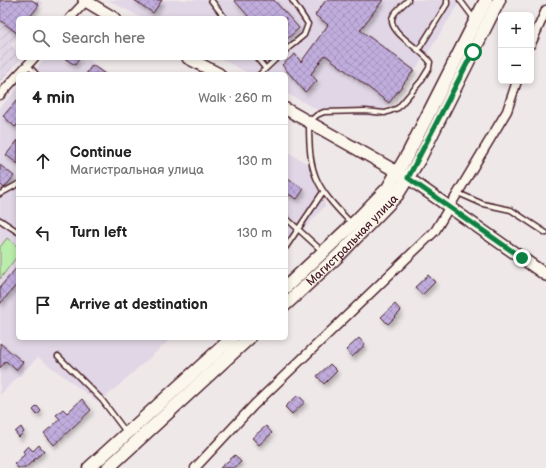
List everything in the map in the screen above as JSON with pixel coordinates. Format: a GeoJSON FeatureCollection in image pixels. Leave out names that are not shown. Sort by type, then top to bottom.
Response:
{"type":"FeatureCollection","features":[{"type":"Feature","properties":{"kind":"main road","name":"Магистральная улица"},"geometry":{"type":"LineString","coordinates":[[481,23],[486,0]]}},
{"type":"Feature","properties":{"kind":"main road","name":"Магистральная улица"},"geometry":{"type":"LineString","coordinates":[[288,302],[386,208],[481,23],[499,0]]}},
{"type":"Feature","properties":{"kind":"main road","name":"Магистральная улица"},"geometry":{"type":"LineString","coordinates":[[288,285],[403,175]]}},
{"type":"Feature","properties":{"kind":"main road"},"geometry":{"type":"LineString","coordinates":[[89,468],[230,340]]}},
{"type":"Feature","properties":{"kind":"main road"},"geometry":{"type":"LineString","coordinates":[[108,468],[247,340]]}},
{"type":"Feature","properties":{"kind":"street"},"geometry":{"type":"LineString","coordinates":[[72,16],[85,0],[111,16]]}},
{"type":"Feature","properties":{"kind":"street"},"geometry":{"type":"LineString","coordinates":[[534,38],[545,16]]}},
{"type":"Feature","properties":{"kind":"street"},"geometry":{"type":"LineString","coordinates":[[21,72],[32,60]]}},
{"type":"Feature","properties":{"kind":"street"},"geometry":{"type":"LineString","coordinates":[[196,60],[216,72]]}},
{"type":"Feature","properties":{"kind":"street"},"geometry":{"type":"LineString","coordinates":[[0,95],[16,78]]}},
{"type":"Feature","properties":{"kind":"street"},"geometry":{"type":"LineString","coordinates":[[195,468],[254,405],[435,231],[507,111],[516,84]]}},
{"type":"Feature","properties":{"kind":"street"},"geometry":{"type":"LineString","coordinates":[[288,110],[403,175],[546,275]]}},
{"type":"Feature","properties":{"kind":"lane"},"geometry":{"type":"LineString","coordinates":[[211,0],[223,16]]}},
{"type":"Feature","properties":{"kind":"lane"},"geometry":{"type":"LineString","coordinates":[[288,48],[304,35],[308,24],[292,0]]}},
{"type":"Feature","properties":{"kind":"lane"},"geometry":{"type":"LineString","coordinates":[[353,224],[323,192],[313,172],[309,148],[309,122],[317,115],[324,112],[335,114],[366,111],[385,112],[398,108],[421,81],[429,68],[430,62],[419,49],[396,33],[391,22],[393,16],[408,0]]}},
{"type":"Feature","properties":{"kind":"lane"},"geometry":{"type":"LineString","coordinates":[[419,49],[447,4],[447,0]]}},
{"type":"Feature","properties":{"kind":"lane"},"geometry":{"type":"LineString","coordinates":[[460,0],[472,18],[481,23]]}},
{"type":"Feature","properties":{"kind":"lane"},"geometry":{"type":"LineString","coordinates":[[258,60],[264,68]]}},
{"type":"Feature","properties":{"kind":"lane"},"geometry":{"type":"LineString","coordinates":[[261,72],[274,60]]}},
{"type":"Feature","properties":{"kind":"lane"},"geometry":{"type":"LineString","coordinates":[[27,65],[34,72]]}},
{"type":"Feature","properties":{"kind":"lane"},"geometry":{"type":"LineString","coordinates":[[0,194],[16,185]]}},
{"type":"Feature","properties":{"kind":"lane"},"geometry":{"type":"LineString","coordinates":[[288,244],[323,192]]}},
{"type":"Feature","properties":{"kind":"lane"},"geometry":{"type":"LineString","coordinates":[[458,193],[483,204],[511,210],[546,233]]}},
{"type":"Feature","properties":{"kind":"lane"},"geometry":{"type":"LineString","coordinates":[[0,220],[16,231]]}},
{"type":"Feature","properties":{"kind":"lane"},"geometry":{"type":"LineString","coordinates":[[288,220],[324,252]]}},
{"type":"Feature","properties":{"kind":"lane"},"geometry":{"type":"LineString","coordinates":[[58,356],[102,400],[127,434]]}},
{"type":"Feature","properties":{"kind":"shaded area"},"geometry":{"type":"Polygon","coordinates":[[[0,0],[38,0],[43,3],[33,16],[16,16],[16,38],[11,45],[16,50],[16,60],[19,60],[0,82],[0,0]]]}},
{"type":"Feature","properties":{"kind":"shaded area"},"geometry":{"type":"Polygon","coordinates":[[[108,0],[461,0],[429,51],[378,117],[320,111],[288,94],[288,72],[246,72],[223,60],[288,60],[288,16],[138,16],[108,0]]]}},
{"type":"Feature","properties":{"kind":"shaded area"},"geometry":{"type":"Polygon","coordinates":[[[43,60],[89,60],[104,72],[33,72],[43,60]]]}},
{"type":"Feature","properties":{"kind":"shaded area"},"geometry":{"type":"Polygon","coordinates":[[[16,90],[16,340],[168,340],[99,403],[38,357],[0,395],[0,108],[16,90]]]}},
{"type":"Feature","properties":{"kind":"shaded area"},"geometry":{"type":"Polygon","coordinates":[[[288,152],[318,170],[325,206],[288,247],[288,152]]]}},
{"type":"Feature","properties":{"kind":"green space"},"geometry":{"type":"Polygon","coordinates":[[[7,238],[16,245],[16,258],[0,279],[0,247],[7,238]]]}},
{"type":"Feature","properties":{"kind":"building"},"geometry":{"type":"Polygon","coordinates":[[[0,0],[32,0],[39,5],[31,16],[16,16],[16,32],[0,20],[0,0]]]}},
{"type":"Feature","properties":{"kind":"building"},"geometry":{"type":"Polygon","coordinates":[[[134,0],[162,0],[153,13],[134,0]]]}},
{"type":"Feature","properties":{"kind":"building"},"geometry":{"type":"Polygon","coordinates":[[[234,0],[274,0],[299,28],[288,38],[288,16],[248,16],[234,0]]]}},
{"type":"Feature","properties":{"kind":"building"},"geometry":{"type":"Polygon","coordinates":[[[326,0],[383,0],[360,30],[414,70],[389,103],[325,55],[311,74],[317,81],[305,92],[282,65],[295,54],[301,62],[328,25],[315,15],[326,0]]]}},
{"type":"Feature","properties":{"kind":"building"},"geometry":{"type":"Polygon","coordinates":[[[67,60],[79,60],[75,65],[67,60]]]}},
{"type":"Feature","properties":{"kind":"building"},"geometry":{"type":"Polygon","coordinates":[[[92,65],[102,72],[87,72],[92,65]]]}},
{"type":"Feature","properties":{"kind":"building"},"geometry":{"type":"Polygon","coordinates":[[[16,101],[16,126],[15,127],[3,116],[16,101]]]}},
{"type":"Feature","properties":{"kind":"building"},"geometry":{"type":"Polygon","coordinates":[[[16,142],[16,162],[6,155],[16,142]]]}},
{"type":"Feature","properties":{"kind":"building"},"geometry":{"type":"Polygon","coordinates":[[[0,165],[14,176],[4,188],[0,184],[0,165]]]}},
{"type":"Feature","properties":{"kind":"building"},"geometry":{"type":"Polygon","coordinates":[[[288,179],[304,189],[297,199],[288,194],[288,179]]]}},
{"type":"Feature","properties":{"kind":"building"},"geometry":{"type":"Polygon","coordinates":[[[16,268],[16,285],[0,304],[0,287],[16,268]]]}},
{"type":"Feature","properties":{"kind":"building"},"geometry":{"type":"Polygon","coordinates":[[[428,275],[435,282],[422,295],[415,287],[428,275]]]}},
{"type":"Feature","properties":{"kind":"building"},"geometry":{"type":"Polygon","coordinates":[[[395,304],[401,311],[388,324],[381,317],[395,304]]]}},
{"type":"Feature","properties":{"kind":"building"},"geometry":{"type":"Polygon","coordinates":[[[359,338],[365,345],[352,357],[346,350],[359,338]]]}},
{"type":"Feature","properties":{"kind":"building"},"geometry":{"type":"Polygon","coordinates":[[[0,343],[23,362],[16,370],[6,361],[0,368],[0,343]]]}},
{"type":"Feature","properties":{"kind":"building"},"geometry":{"type":"Polygon","coordinates":[[[330,364],[337,371],[324,384],[317,376],[330,364]]]}},
{"type":"Feature","properties":{"kind":"building"},"geometry":{"type":"Polygon","coordinates":[[[298,395],[305,402],[292,414],[285,407],[298,395]]]}},
{"type":"Feature","properties":{"kind":"building"},"geometry":{"type":"Polygon","coordinates":[[[82,399],[91,410],[54,445],[44,433],[60,419],[56,415],[63,409],[67,413],[82,399]]]}},
{"type":"Feature","properties":{"kind":"building"},"geometry":{"type":"Polygon","coordinates":[[[37,406],[41,411],[37,415],[33,410],[37,406]]]}},
{"type":"Feature","properties":{"kind":"building"},"geometry":{"type":"Polygon","coordinates":[[[266,426],[272,433],[259,445],[252,438],[266,426]]]}},
{"type":"Feature","properties":{"kind":"building"},"geometry":{"type":"Polygon","coordinates":[[[21,427],[24,432],[19,437],[15,432],[21,427]]]}},
{"type":"Feature","properties":{"kind":"building"},"geometry":{"type":"Polygon","coordinates":[[[39,445],[44,451],[25,468],[18,468],[14,464],[25,454],[23,451],[28,446],[33,451],[39,445]]]}},
{"type":"Feature","properties":{"kind":"building"},"geometry":{"type":"Polygon","coordinates":[[[235,455],[241,462],[234,468],[220,468],[235,455]]]}},
{"type":"Feature","properties":{"kind":"route"},"geometry":{"type":"LineString","coordinates":[[473,52],[408,178],[522,258]]}}]}
